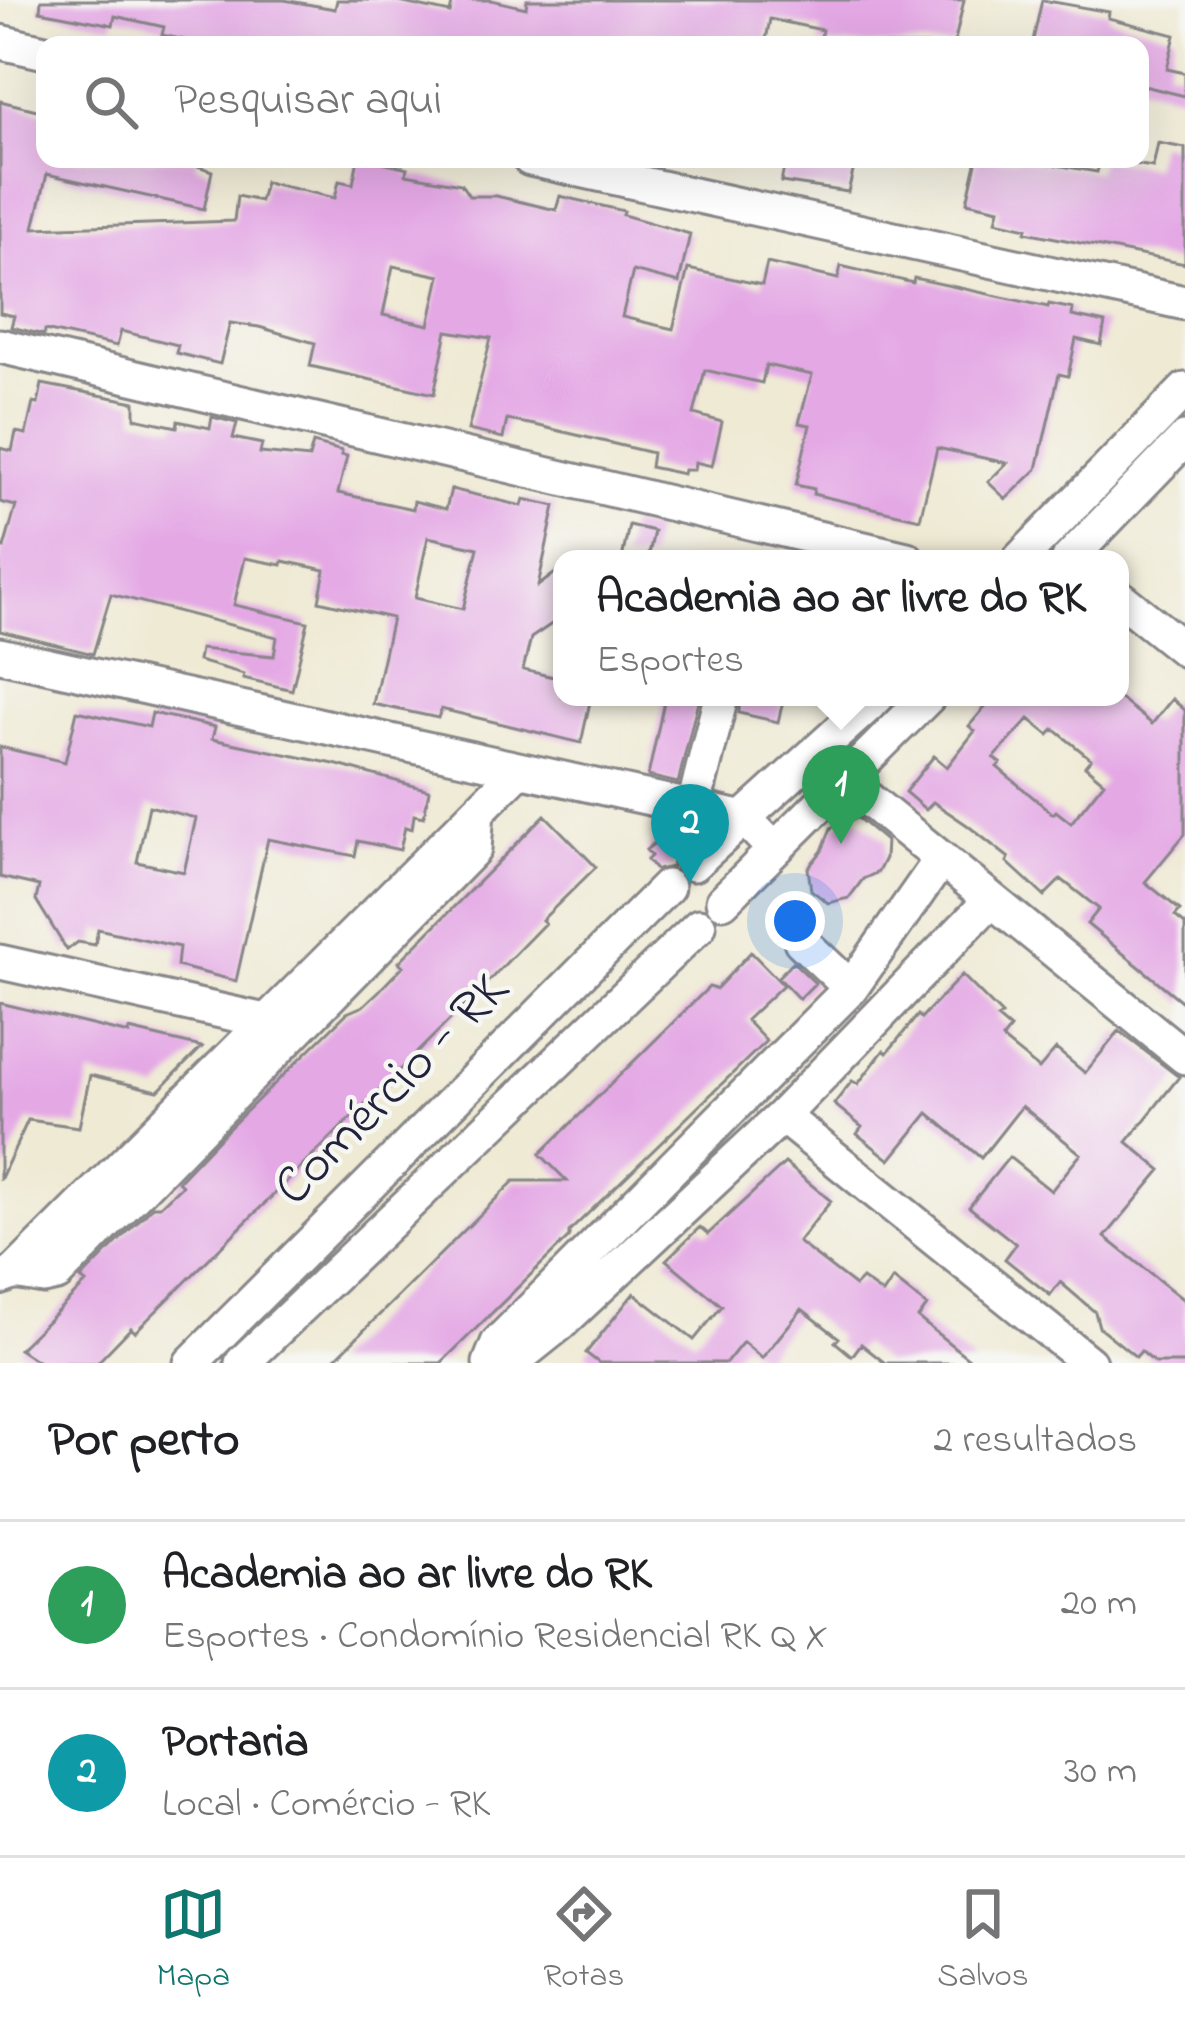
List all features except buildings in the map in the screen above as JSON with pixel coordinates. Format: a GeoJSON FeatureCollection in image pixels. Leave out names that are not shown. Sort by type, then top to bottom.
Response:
{"type":"FeatureCollection","features":[{"type":"Feature","properties":{"kind":"street"},"geometry":{"type":"LineString","coordinates":[[0,42],[36,50]]}},
{"type":"Feature","properties":{"kind":"street"},"geometry":{"type":"LineString","coordinates":[[571,168],[1185,303]]}},
{"type":"Feature","properties":{"kind":"street"},"geometry":{"type":"LineString","coordinates":[[0,346],[869,550]]}},
{"type":"Feature","properties":{"kind":"street"},"geometry":{"type":"LineString","coordinates":[[1052,550],[1185,390]]}},
{"type":"Feature","properties":{"kind":"street"},"geometry":{"type":"LineString","coordinates":[[1054,550],[1185,439]]}},
{"type":"Feature","properties":{"kind":"street"},"geometry":{"type":"LineString","coordinates":[[1129,605],[1185,650]]}},
{"type":"Feature","properties":{"kind":"street"},"geometry":{"type":"LineString","coordinates":[[0,655],[745,819],[774,849]]}},
{"type":"Feature","properties":{"kind":"street"},"geometry":{"type":"LineString","coordinates":[[693,809],[719,706]]}},
{"type":"Feature","properties":{"kind":"street"},"geometry":{"type":"LineString","coordinates":[[693,865],[868,706]]}},
{"type":"Feature","properties":{"kind":"street"},"geometry":{"type":"LineString","coordinates":[[723,901],[919,706]]}},
{"type":"Feature","properties":{"kind":"street"},"geometry":{"type":"LineString","coordinates":[[815,756],[1185,1057]]}},
{"type":"Feature","properties":{"kind":"street"},"geometry":{"type":"LineString","coordinates":[[7,1275],[270,1022],[517,772]]}},
{"type":"Feature","properties":{"kind":"street"},"geometry":{"type":"LineString","coordinates":[[7,1275],[57,1274],[474,849],[477,812]]}},
{"type":"Feature","properties":{"kind":"street"},"geometry":{"type":"LineString","coordinates":[[940,861],[851,988],[498,1343],[510,1361],[561,1323],[782,1116],[990,901]]}},
{"type":"Feature","properties":{"kind":"street","name":"Comércio - RK"},"geometry":{"type":"LineString","coordinates":[[191,1363],[667,887]]}},
{"type":"Feature","properties":{"kind":"street","name":"Comércio - RK"},"geometry":{"type":"LineString","coordinates":[[242,1363],[699,926]]}},
{"type":"Feature","properties":{"kind":"street"},"geometry":{"type":"LineString","coordinates":[[801,941],[851,988]]}},
{"type":"Feature","properties":{"kind":"street"},"geometry":{"type":"LineString","coordinates":[[0,962],[270,1022]]}},
{"type":"Feature","properties":{"kind":"street"},"geometry":{"type":"LineString","coordinates":[[570,984],[601,1018]]}},
{"type":"Feature","properties":{"kind":"street"},"geometry":{"type":"LineString","coordinates":[[535,1017],[567,1051]]}},
{"type":"Feature","properties":{"kind":"street"},"geometry":{"type":"LineString","coordinates":[[782,1116],[1089,1363]]}},
{"type":"Feature","properties":{"kind":"street"},"geometry":{"type":"LineString","coordinates":[[345,1212],[373,1237]]}},
{"type":"Feature","properties":{"kind":"street"},"geometry":{"type":"LineString","coordinates":[[557,1363],[561,1323]]}},
{"type":"Feature","properties":{"kind":"place","name":"Academia ao ar livre do RK"},"geometry":{"type":"Point","coordinates":[841,844]}},
{"type":"Feature","properties":{"kind":"place","name":"Portaria"},"geometry":{"type":"Point","coordinates":[690,883]}}]}
